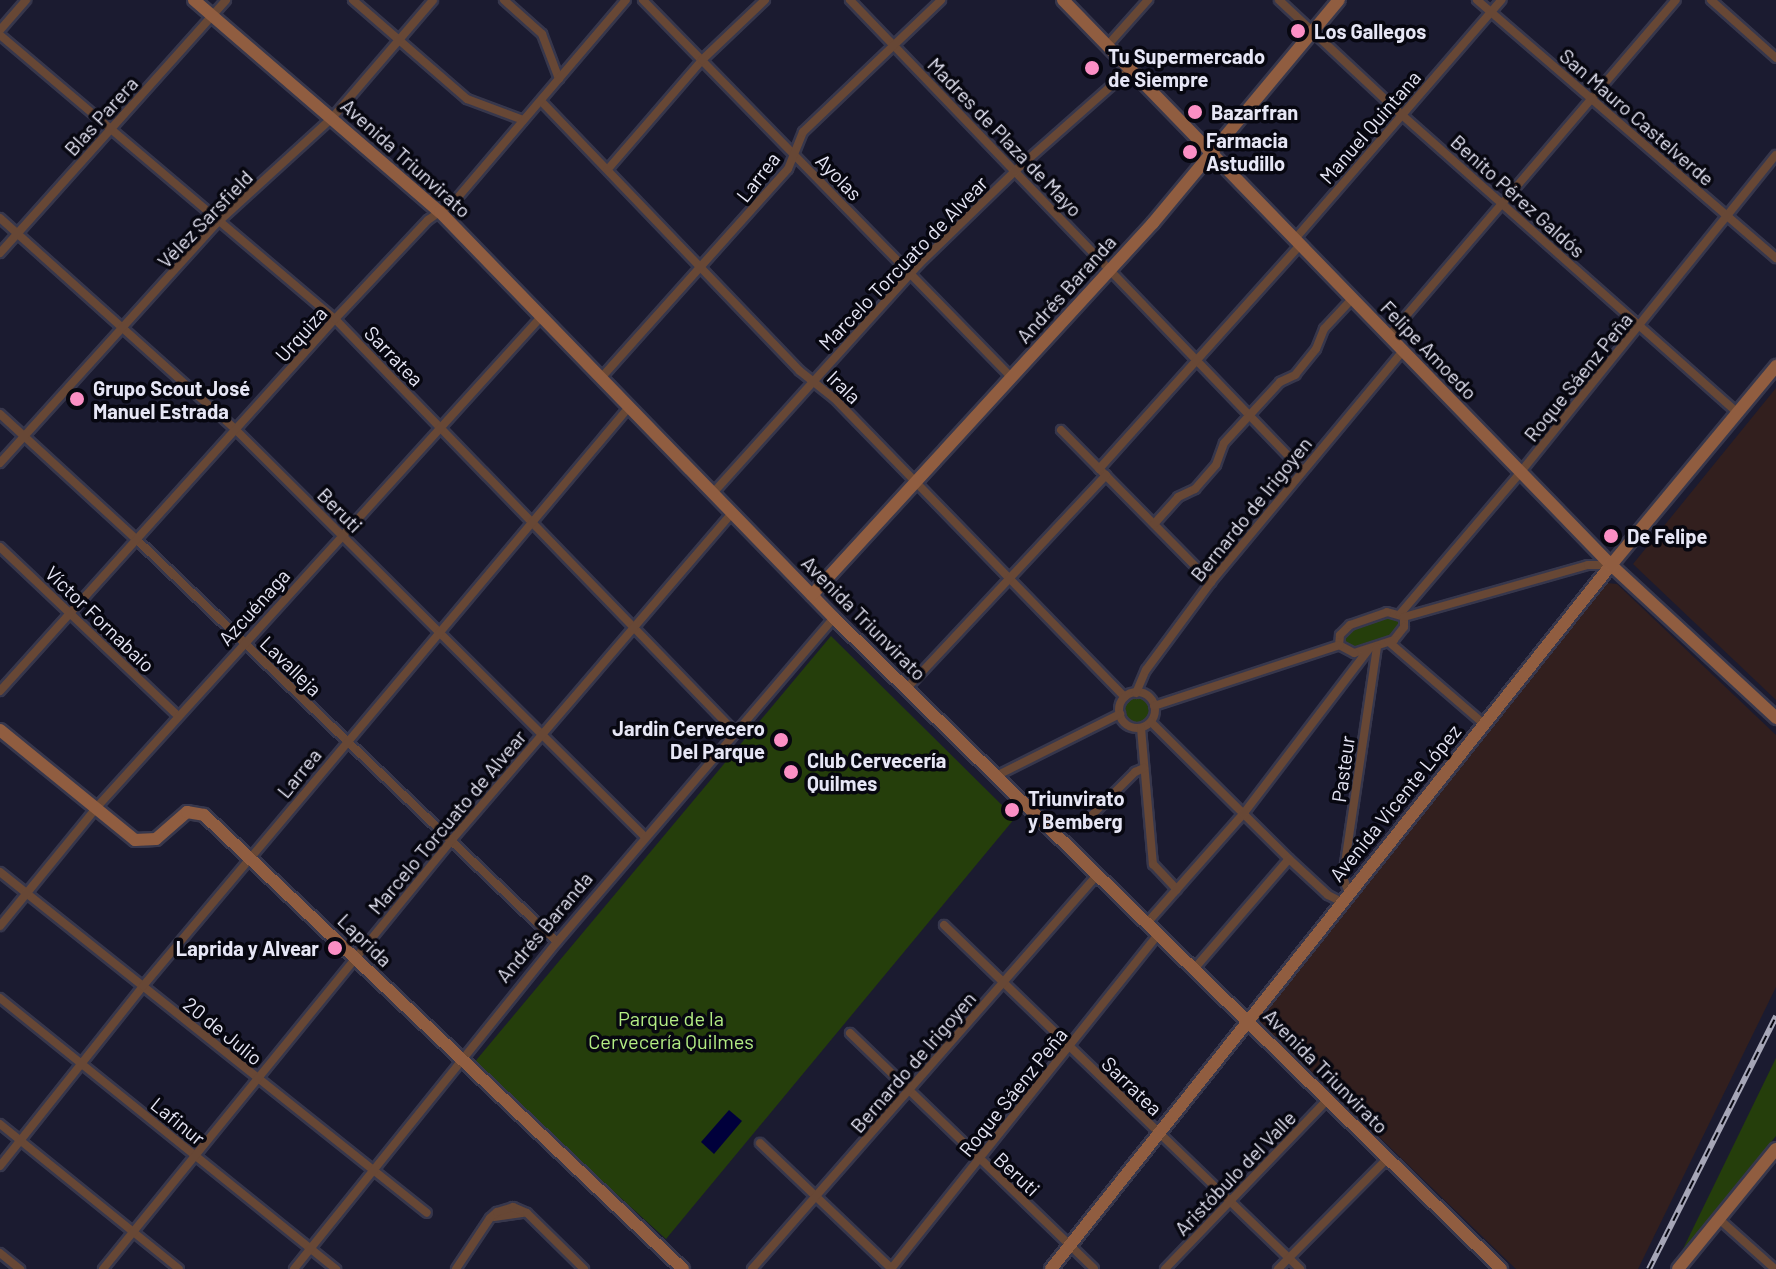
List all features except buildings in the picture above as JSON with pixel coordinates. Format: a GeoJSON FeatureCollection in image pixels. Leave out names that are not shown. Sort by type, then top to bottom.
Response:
{"type":"FeatureCollection","features":[{"type":"Feature","properties":{"kind":"main road","name":"Avenida Triunvirato"},"geometry":{"type":"LineString","coordinates":[[194,0],[440,212],[834,618],[1387,1159],[1486,1264],[1501,1269]]}},
{"type":"Feature","properties":{"kind":"main road","name":"Felipe Amoedo"},"geometry":{"type":"LineString","coordinates":[[1063,0],[1611,565],[1776,718]]}},
{"type":"Feature","properties":{"kind":"main road","name":"Andrés Baranda"},"geometry":{"type":"LineString","coordinates":[[812,595],[1212,155],[1339,0]]}},
{"type":"Feature","properties":{"kind":"main road","name":"Avenida Vicente López"},"geometry":{"type":"LineString","coordinates":[[1051,1269],[1611,565],[1776,366]]}},
{"type":"Feature","properties":{"kind":"main road","name":"Laprida"},"geometry":{"type":"LineString","coordinates":[[0,730],[142,842],[156,839],[180,815],[198,812],[683,1269]]}},
{"type":"Feature","properties":{"kind":"main road"},"geometry":{"type":"LineString","coordinates":[[1678,1269],[1776,1149]]}},
{"type":"Feature","properties":{"kind":"street"},"geometry":{"type":"LineString","coordinates":[[0,32],[26,0]]}},
{"type":"Feature","properties":{"kind":"street","name":"Blas Parera"},"geometry":{"type":"LineString","coordinates":[[0,253],[226,0]]}},
{"type":"Feature","properties":{"kind":"street"},"geometry":{"type":"LineString","coordinates":[[353,0],[475,105],[523,120]]}},
{"type":"Feature","properties":{"kind":"street","name":"Vélez Sarsfield"},"geometry":{"type":"LineString","coordinates":[[0,463],[218,222],[332,118],[433,0]]}},
{"type":"Feature","properties":{"kind":"street"},"geometry":{"type":"LineString","coordinates":[[504,0],[542,34],[559,79]]}},
{"type":"Feature","properties":{"kind":"street","name":"Urquiza"},"geometry":{"type":"LineString","coordinates":[[0,691],[335,319],[428,220],[454,202],[626,0]]}},
{"type":"Feature","properties":{"kind":"street","name":"Ayolas"},"geometry":{"type":"LineString","coordinates":[[643,0],[1012,378]]}},
{"type":"Feature","properties":{"kind":"street"},"geometry":{"type":"LineString","coordinates":[[608,169],[702,60],[765,0]]}},
{"type":"Feature","properties":{"kind":"street","name":"Madres de Plaza de Mayo"},"geometry":{"type":"LineString","coordinates":[[850,0],[1251,413],[1302,470]]}},
{"type":"Feature","properties":{"kind":"street","name":"Larrea"},"geometry":{"type":"LineString","coordinates":[[601,378],[788,169],[803,132],[941,0]]}},
{"type":"Feature","properties":{"kind":"street"},"geometry":{"type":"LineString","coordinates":[[1107,46],[1148,0]]}},
{"type":"Feature","properties":{"kind":"street","name":"Benito Pérez Galdós"},"geometry":{"type":"LineString","coordinates":[[1279,0],[1402,115],[1738,413]]}},
{"type":"Feature","properties":{"kind":"street","name":"San Mauro Castelverde"},"geometry":{"type":"LineString","coordinates":[[1477,0],[1776,258]]}},
{"type":"Feature","properties":{"kind":"street","name":"Manuel Quintana"},"geometry":{"type":"LineString","coordinates":[[906,689],[1102,472],[1501,0]]}},
{"type":"Feature","properties":{"kind":"street"},"geometry":{"type":"LineString","coordinates":[[1388,337],[1676,0]]}},
{"type":"Feature","properties":{"kind":"street"},"geometry":{"type":"LineString","coordinates":[[1711,0],[1776,58]]}},
{"type":"Feature","properties":{"kind":"street","name":"Sarratea"},"geometry":{"type":"LineString","coordinates":[[0,32],[218,222],[335,319],[735,732]]}},
{"type":"Feature","properties":{"kind":"street","name":"Marcelo Torcuato de Alvear"},"geometry":{"type":"LineString","coordinates":[[713,493],[910,274],[1016,170],[1130,69]]}},
{"type":"Feature","properties":{"kind":"street","name":"Irala"},"geometry":{"type":"LineString","coordinates":[[541,101],[701,268],[1125,697]]}},
{"type":"Feature","properties":{"kind":"street","name":"Roque Sáenz Peña"},"geometry":{"type":"LineString","coordinates":[[1389,642],[1402,632],[1402,615],[1641,326],[1776,155]]}},
{"type":"Feature","properties":{"kind":"street","name":"Beruti"},"geometry":{"type":"LineString","coordinates":[[0,218],[236,430],[645,837]]}},
{"type":"Feature","properties":{"kind":"street"},"geometry":{"type":"LineString","coordinates":[[1154,524],[1178,497],[1195,489],[1216,465],[1222,447],[1280,382],[1295,375],[1316,349],[1324,329],[1352,299]]}},
{"type":"Feature","properties":{"kind":"street","name":"Azcuénaga"},"geometry":{"type":"LineString","coordinates":[[0,926],[97,807],[341,534],[541,317]]}},
{"type":"Feature","properties":{"kind":"street","name":"Bernardo de Irigoyen"},"geometry":{"type":"LineString","coordinates":[[1136,693],[1146,670],[1211,582],[1402,352]]}},
{"type":"Feature","properties":{"kind":"street","name":"Larrea"},"geometry":{"type":"LineString","coordinates":[[0,1166],[249,858],[629,407]]}},
{"type":"Feature","properties":{"kind":"street","name":"Lavalleja"},"geometry":{"type":"LineString","coordinates":[[0,414],[136,539],[557,942]]}},
{"type":"Feature","properties":{"kind":"street"},"geometry":{"type":"LineString","coordinates":[[1061,430],[1211,582]]}},
{"type":"Feature","properties":{"kind":"street","name":"Marcelo Torcuato de Alvear"},"geometry":{"type":"LineString","coordinates":[[103,1269],[450,842],[732,513]]}},
{"type":"Feature","properties":{"kind":"street","name":"Víctor Fornabaio"},"geometry":{"type":"LineString","coordinates":[[0,547],[178,716]]}},
{"type":"Feature","properties":{"kind":"street"},"geometry":{"type":"LineString","coordinates":[[1339,645],[1344,629],[1379,613],[1402,615],[1588,565],[1611,565]]}},
{"type":"Feature","properties":{"kind":"street","name":"Andrés Baranda"},"geometry":{"type":"LineString","coordinates":[[294,1269],[557,942],[834,618]]}},
{"type":"Feature","properties":{"kind":"street"},"geometry":{"type":"LineString","coordinates":[[1154,706],[1339,645],[1354,653],[1389,642],[1484,724]]}},
{"type":"Feature","properties":{"kind":"street"},"geometry":{"type":"LineString","coordinates":[[1147,923],[1244,813],[1372,648]]}},
{"type":"Feature","properties":{"kind":"street","name":"Pasteur"},"geometry":{"type":"LineString","coordinates":[[1345,898],[1343,877],[1372,648]]}},
{"type":"Feature","properties":{"kind":"street"},"geometry":{"type":"LineString","coordinates":[[996,776],[1120,714],[1125,697],[1136,693],[1147,696],[1154,706],[1151,722],[1141,728],[1130,727],[1120,714]]}},
{"type":"Feature","properties":{"kind":"street"},"geometry":{"type":"LineString","coordinates":[[1151,722],[1328,895],[1345,898]]}},
{"type":"Feature","properties":{"kind":"street"},"geometry":{"type":"LineString","coordinates":[[1141,728],[1153,864],[1177,890]]}},
{"type":"Feature","properties":{"kind":"street"},"geometry":{"type":"LineString","coordinates":[[1082,825],[1135,772],[1144,768]]}},
{"type":"Feature","properties":{"kind":"street"},"geometry":{"type":"LineString","coordinates":[[1194,969],[1289,859]]}},
{"type":"Feature","properties":{"kind":"street","name":"20 de Julio"},"geometry":{"type":"LineString","coordinates":[[0,872],[427,1213]]}},
{"type":"Feature","properties":{"kind":"street","name":"Bernardo de Irigoyen"},"geometry":{"type":"LineString","coordinates":[[752,1269],[1097,875]]}},
{"type":"Feature","properties":{"kind":"street","name":"Sarratea"},"geometry":{"type":"LineString","coordinates":[[944,925],[1300,1269]]}},
{"type":"Feature","properties":{"kind":"street","name":"Roque Sáenz Peña"},"geometry":{"type":"LineString","coordinates":[[891,1269],[1158,934]]}},
{"type":"Feature","properties":{"kind":"street","name":"Lafinur"},"geometry":{"type":"LineString","coordinates":[[0,998],[336,1269]]}},
{"type":"Feature","properties":{"kind":"street","name":"Beruti"},"geometry":{"type":"LineString","coordinates":[[850,1033],[1094,1269]]}},
{"type":"Feature","properties":{"kind":"street","name":"Aristóbulo del Valle"},"geometry":{"type":"LineString","coordinates":[[1165,1269],[1327,1100]]}},
{"type":"Feature","properties":{"kind":"street"},"geometry":{"type":"LineString","coordinates":[[0,1124],[179,1269]]}},
{"type":"Feature","properties":{"kind":"street"},"geometry":{"type":"LineString","coordinates":[[760,1143],[891,1269]]}},
{"type":"Feature","properties":{"kind":"street"},"geometry":{"type":"LineString","coordinates":[[1278,1269],[1387,1159]]}},
{"type":"Feature","properties":{"kind":"street"},"geometry":{"type":"LineString","coordinates":[[456,1269],[490,1218],[527,1213],[584,1269]]}},
{"type":"Feature","properties":{"kind":"street"},"geometry":{"type":"LineString","coordinates":[[1719,1219],[1775,1269]]}},
{"type":"Feature","properties":{"kind":"street"},"geometry":{"type":"LineString","coordinates":[[0,1253],[20,1269]]}},
{"type":"Feature","properties":{"kind":"shaded area"},"geometry":{"type":"Polygon","coordinates":[[[1776,388],[1776,700],[1633,564],[1776,388]]]}},
{"type":"Feature","properties":{"kind":"shaded area"},"geometry":{"type":"Polygon","coordinates":[[[1607,583],[1617,584],[1776,735],[1776,987],[1638,1269],[1516,1269],[1255,1017],[1607,583]]]}},
{"type":"Feature","properties":{"kind":"shaded area"},"geometry":{"type":"Polygon","coordinates":[[[729,1110],[742,1121],[714,1154],[701,1142],[729,1110]]]}},
{"type":"Feature","properties":{"kind":"green space"},"geometry":{"type":"Polygon","coordinates":[[[1387,615],[1400,619],[1401,623],[1398,632],[1388,640],[1354,650],[1342,644],[1342,637],[1356,625],[1387,615]]]}},
{"type":"Feature","properties":{"kind":"green space","name":"Parque de la Cervecería Quilmes"},"geometry":{"type":"Polygon","coordinates":[[[831,636],[1015,818],[666,1239],[473,1064],[831,636]]]}},
{"type":"Feature","properties":{"kind":"green space"},"geometry":{"type":"Polygon","coordinates":[[[1137,696],[1147,700],[1151,710],[1147,720],[1137,724],[1127,720],[1123,710],[1127,700],[1137,696]]]}},
{"type":"Feature","properties":{"kind":"green space"},"geometry":{"type":"Polygon","coordinates":[[[1776,1058],[1776,1136],[1682,1251],[1776,1058]]]}},
{"type":"Feature","properties":{"kind":"railway"},"geometry":{"type":"LineString","coordinates":[[1649,1269],[1776,1016]]}},
{"type":"Feature","properties":{"kind":"place","name":"Los Gallegos"},"geometry":{"type":"Point","coordinates":[1298,31]}},
{"type":"Feature","properties":{"kind":"place","name":"Tu Supermercado de Siempre"},"geometry":{"type":"Point","coordinates":[1092,68]}},
{"type":"Feature","properties":{"kind":"place","name":"Bazarfran"},"geometry":{"type":"Point","coordinates":[1195,112]}},
{"type":"Feature","properties":{"kind":"place","name":"Farmacia Astudillo"},"geometry":{"type":"Point","coordinates":[1190,152]}},
{"type":"Feature","properties":{"kind":"place","name":"Grupo Scout José Manuel Estrada"},"geometry":{"type":"Point","coordinates":[77,399]}},
{"type":"Feature","properties":{"kind":"place","name":"De Felipe"},"geometry":{"type":"Point","coordinates":[1611,536]}},
{"type":"Feature","properties":{"kind":"place","name":"Jardin Cervecero Del Parque"},"geometry":{"type":"Point","coordinates":[781,740]}},
{"type":"Feature","properties":{"kind":"place","name":"Club Cervecería Quilmes"},"geometry":{"type":"Point","coordinates":[791,772]}},
{"type":"Feature","properties":{"kind":"place","name":"Triunvirato y Bemberg"},"geometry":{"type":"Point","coordinates":[1012,810]}},
{"type":"Feature","properties":{"kind":"place","name":"Laprida y Alvear"},"geometry":{"type":"Point","coordinates":[335,948]}}]}
